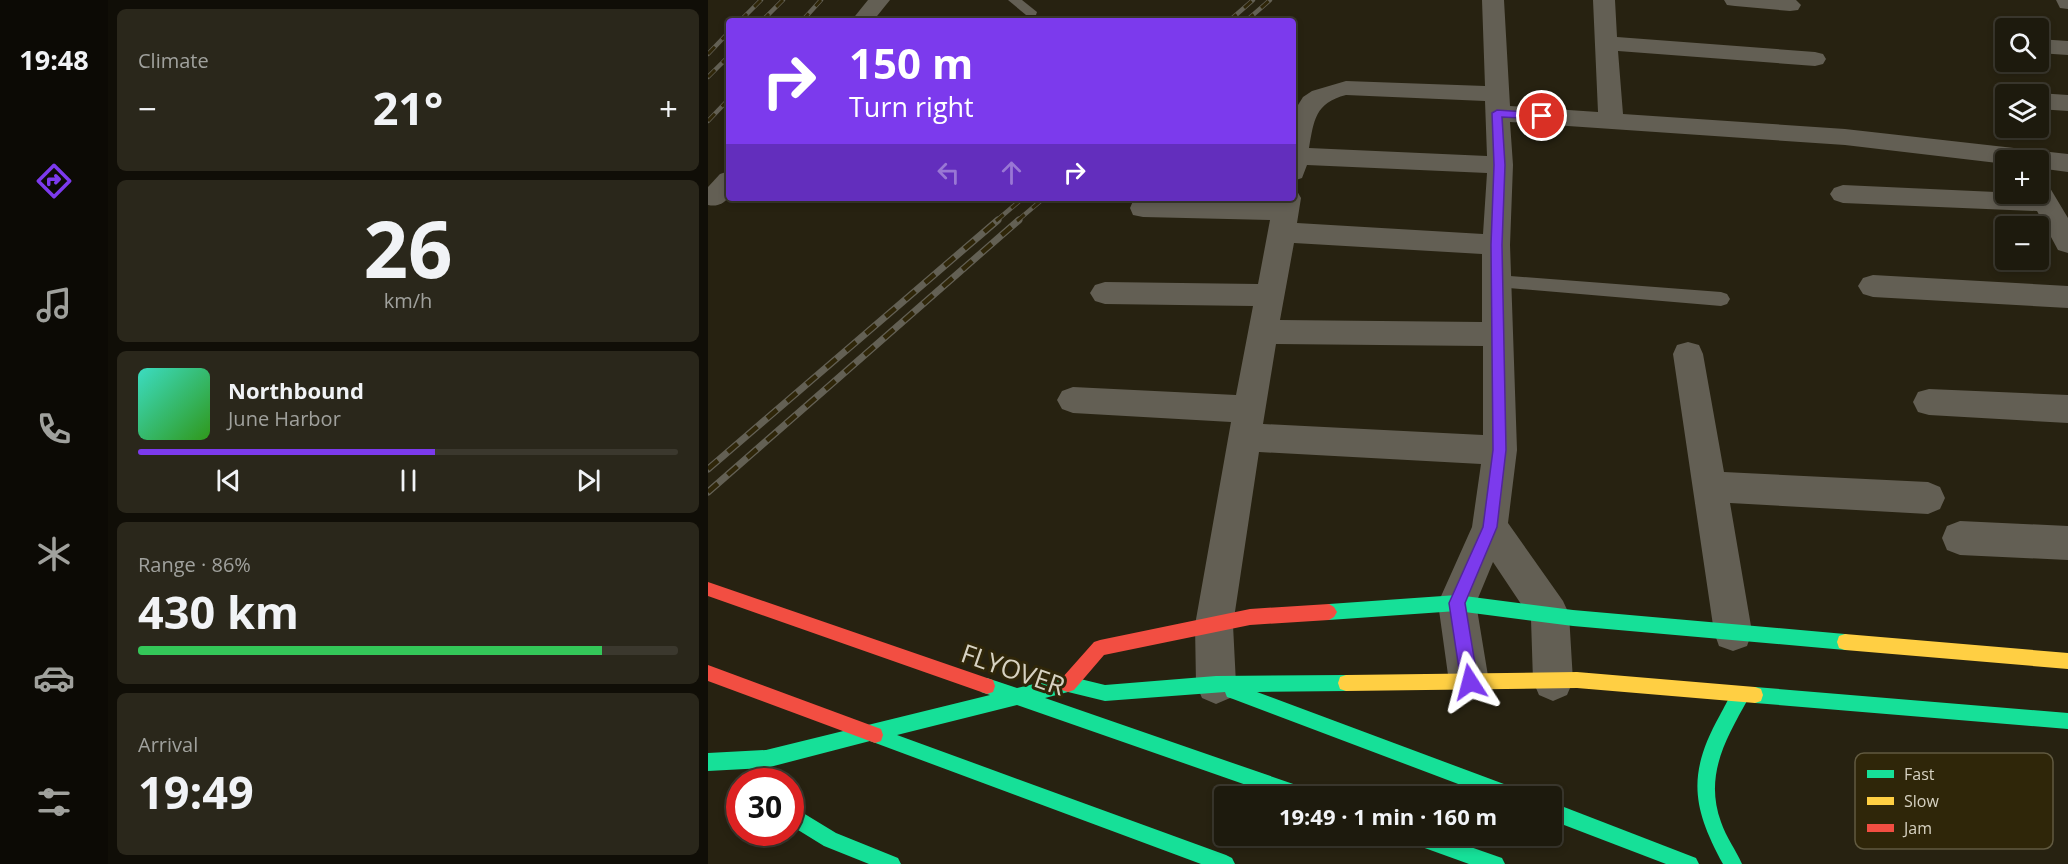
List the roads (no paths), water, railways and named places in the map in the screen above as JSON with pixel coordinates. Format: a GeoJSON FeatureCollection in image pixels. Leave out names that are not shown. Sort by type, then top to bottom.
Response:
{"type":"FeatureCollection","features":[{"type":"Feature","properties":{"kind":"street"},"geometry":{"type":"LineString","coordinates":[[864,18],[879,0]]}},
{"type":"Feature","properties":{"kind":"street"},"geometry":{"type":"LineString","coordinates":[[1470,682],[1457,603],[1490,527],[1500,450],[1496,245],[1500,165],[1494,0]]}},
{"type":"Feature","properties":{"kind":"street"},"geometry":{"type":"LineString","coordinates":[[1604,0],[1611,121]]}},
{"type":"Feature","properties":{"kind":"street"},"geometry":{"type":"LineString","coordinates":[[1735,0],[1790,5]]}},
{"type":"Feature","properties":{"kind":"street"},"geometry":{"type":"LineString","coordinates":[[1607,44],[1815,59]]}},
{"type":"Feature","properties":{"kind":"street"},"geometry":{"type":"LineString","coordinates":[[2049,47],[2068,48]]}},
{"type":"Feature","properties":{"kind":"street"},"geometry":{"type":"LineString","coordinates":[[1296,156],[1308,107],[1321,96],[1346,88],[1496,104],[1611,121],[1845,137],[1995,156]]}},
{"type":"Feature","properties":{"kind":"street"},"geometry":{"type":"LineString","coordinates":[[2049,102],[2068,104]]}},
{"type":"Feature","properties":{"kind":"street"},"geometry":{"type":"LineString","coordinates":[[2049,162],[2068,163]]}},
{"type":"Feature","properties":{"kind":"street"},"geometry":{"type":"LineString","coordinates":[[1296,164],[1500,165]]}},
{"type":"Feature","properties":{"kind":"street"},"geometry":{"type":"LineString","coordinates":[[1843,194],[1995,195]]}},
{"type":"Feature","properties":{"kind":"street"},"geometry":{"type":"LineString","coordinates":[[2047,204],[2068,243]]}},
{"type":"Feature","properties":{"kind":"street"},"geometry":{"type":"LineString","coordinates":[[1143,208],[1285,214],[1496,245]]}},
{"type":"Feature","properties":{"kind":"street"},"geometry":{"type":"LineString","coordinates":[[1216,684],[1214,625],[1247,423],[1285,214]]}},
{"type":"Feature","properties":{"kind":"street"},"geometry":{"type":"LineString","coordinates":[[1873,286],[2068,297]]}},
{"type":"Feature","properties":{"kind":"street"},"geometry":{"type":"LineString","coordinates":[[1105,293],[1270,295]]}},
{"type":"Feature","properties":{"kind":"street"},"geometry":{"type":"LineString","coordinates":[[1264,332],[1498,334]]}},
{"type":"Feature","properties":{"kind":"street"},"geometry":{"type":"LineString","coordinates":[[1688,354],[1733,632]]}},
{"type":"Feature","properties":{"kind":"street"},"geometry":{"type":"LineString","coordinates":[[1073,400],[1247,423],[1500,450]]}},
{"type":"Feature","properties":{"kind":"street"},"geometry":{"type":"LineString","coordinates":[[1929,402],[2068,409]]}},
{"type":"Feature","properties":{"kind":"street"},"geometry":{"type":"LineString","coordinates":[[1710,487],[1928,498]]}},
{"type":"Feature","properties":{"kind":"street"},"geometry":{"type":"LineString","coordinates":[[1490,527],[1550,614],[1553,681]]}},
{"type":"Feature","properties":{"kind":"street"},"geometry":{"type":"LineString","coordinates":[[1960,538],[2068,543]]}},
{"type":"Feature","properties":{"kind":"street","name":"FLYOVER"},"geometry":{"type":"LineString","coordinates":[[708,589],[1273,786]]}},
{"type":"Feature","properties":{"kind":"street"},"geometry":{"type":"LineString","coordinates":[[1068,684],[1100,648],[1250,617],[1457,603],[1733,632],[2068,661]]}},
{"type":"Feature","properties":{"kind":"street"},"geometry":{"type":"LineString","coordinates":[[708,674],[1226,864]]}},
{"type":"Feature","properties":{"kind":"street"},"geometry":{"type":"LineString","coordinates":[[711,763],[766,759],[1068,684],[1105,693],[1180,685],[1216,684],[1577,680],[2068,721]]}},
{"type":"Feature","properties":{"kind":"street"},"geometry":{"type":"LineString","coordinates":[[1216,684],[1486,786]]}},
{"type":"Feature","properties":{"kind":"street"},"geometry":{"type":"LineString","coordinates":[[1733,864],[1710,819],[1702,779],[1712,746],[1742,693]]}},
{"type":"Feature","properties":{"kind":"street"},"geometry":{"type":"LineString","coordinates":[[711,763],[726,772]]}},
{"type":"Feature","properties":{"kind":"street"},"geometry":{"type":"LineString","coordinates":[[1562,815],[1690,864]]}},
{"type":"Feature","properties":{"kind":"street"},"geometry":{"type":"LineString","coordinates":[[804,823],[830,840],[892,864]]}},
{"type":"Feature","properties":{"kind":"street"},"geometry":{"type":"LineString","coordinates":[[1443,846],[1496,864]]}},
{"type":"Feature","properties":{"kind":"lane"},"geometry":{"type":"LineString","coordinates":[[1014,0],[1031,12]]}},
{"type":"Feature","properties":{"kind":"lane"},"geometry":{"type":"LineString","coordinates":[[1497,281],[1721,299]]}},
{"type":"Feature","properties":{"kind":"railway"},"geometry":{"type":"LineString","coordinates":[[743,18],[761,0]]}},
{"type":"Feature","properties":{"kind":"railway"},"geometry":{"type":"LineString","coordinates":[[765,18],[783,0]]}},
{"type":"Feature","properties":{"kind":"railway"},"geometry":{"type":"LineString","coordinates":[[805,18],[821,0]]}},
{"type":"Feature","properties":{"kind":"railway"},"geometry":{"type":"LineString","coordinates":[[1232,18],[1253,0]]}},
{"type":"Feature","properties":{"kind":"railway"},"geometry":{"type":"LineString","coordinates":[[1249,18],[1270,0]]}},
{"type":"Feature","properties":{"kind":"railway"},"geometry":{"type":"LineString","coordinates":[[708,54],[726,35]]}},
{"type":"Feature","properties":{"kind":"railway"},"geometry":{"type":"LineString","coordinates":[[708,77],[726,59]]}},
{"type":"Feature","properties":{"kind":"railway"},"geometry":{"type":"LineString","coordinates":[[708,121],[726,102]]}},
{"type":"Feature","properties":{"kind":"railway"},"geometry":{"type":"LineString","coordinates":[[996,221],[1019,201]]}},
{"type":"Feature","properties":{"kind":"railway"},"geometry":{"type":"LineString","coordinates":[[1017,221],[1040,201]]}},
{"type":"Feature","properties":{"kind":"railway"},"geometry":{"type":"LineString","coordinates":[[708,469],[998,220]]}},
{"type":"Feature","properties":{"kind":"railway"},"geometry":{"type":"LineString","coordinates":[[708,492],[1019,220]]}}]}
